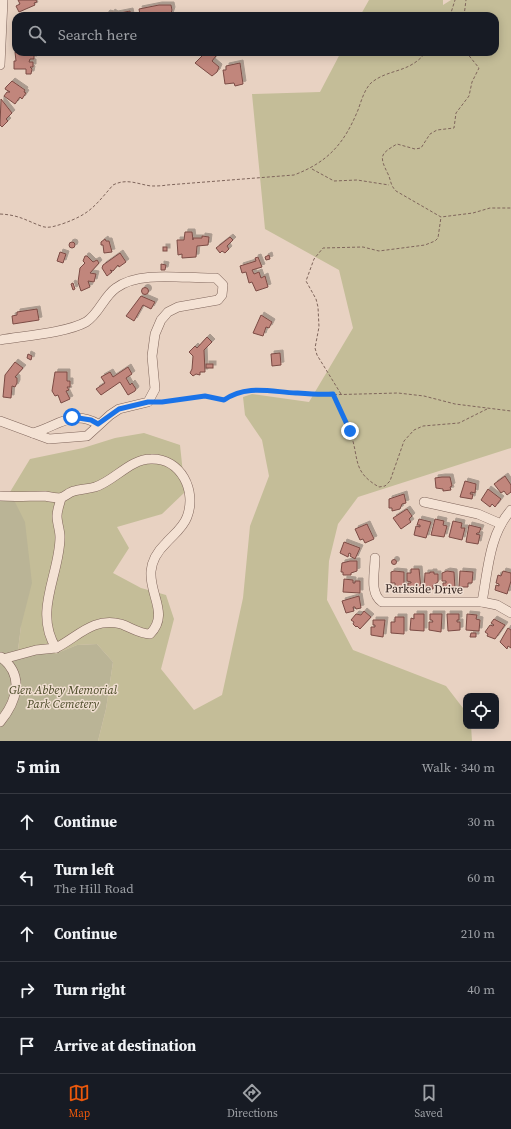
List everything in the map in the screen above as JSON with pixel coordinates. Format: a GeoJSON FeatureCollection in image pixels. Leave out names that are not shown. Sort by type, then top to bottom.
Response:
{"type":"FeatureCollection","features":[{"type":"Feature","properties":{"kind":"street"},"geometry":{"type":"LineString","coordinates":[[0,65],[3,0]]}},
{"type":"Feature","properties":{"kind":"street"},"geometry":{"type":"LineString","coordinates":[[0,340],[74,327],[87,321],[116,288],[130,281],[145,277],[216,278],[221,282],[223,288],[222,295],[218,300],[178,306],[164,316],[158,324],[152,356],[155,389],[148,402],[119,409],[98,424],[87,436],[49,439],[0,421]]}},
{"type":"Feature","properties":{"kind":"street"},"geometry":{"type":"LineString","coordinates":[[33,433],[72,417],[91,420],[98,424]]}},
{"type":"Feature","properties":{"kind":"street"},"geometry":{"type":"LineString","coordinates":[[0,496],[61,498],[72,491],[95,487],[140,461],[151,459],[164,461],[174,465],[188,483],[191,496],[187,518],[180,530],[159,550],[154,560],[150,578],[160,618],[154,630],[150,634],[145,634],[134,628],[107,622],[96,624],[70,641],[56,648],[36,650],[2,658]]}},
{"type":"Feature","properties":{"kind":"street"},"geometry":{"type":"LineString","coordinates":[[56,648],[50,639],[48,595],[55,569],[60,537],[57,516],[61,498]]}},
{"type":"Feature","properties":{"kind":"street"},"geometry":{"type":"LineString","coordinates":[[424,502],[478,514],[501,524]]}},
{"type":"Feature","properties":{"kind":"street"},"geometry":{"type":"LineString","coordinates":[[482,602],[492,545],[501,524],[511,510]]}},
{"type":"Feature","properties":{"kind":"street","name":"Parkside Drive"},"geometry":{"type":"LineString","coordinates":[[375,558],[374,591],[378,599],[382,602],[482,602],[497,605],[511,613]]}},
{"type":"Feature","properties":{"kind":"street"},"geometry":{"type":"LineString","coordinates":[[0,722],[14,702],[17,690],[12,669],[2,658]]}},
{"type":"Feature","properties":{"kind":"path"},"geometry":{"type":"LineString","coordinates":[[451,12],[455,0]]}},
{"type":"Feature","properties":{"kind":"path"},"geometry":{"type":"LineString","coordinates":[[464,12],[466,0]]}},
{"type":"Feature","properties":{"kind":"path"},"geometry":{"type":"LineString","coordinates":[[0,214],[16,216],[42,227],[51,228],[82,217],[91,210],[113,185],[118,183],[137,181],[151,186],[212,183],[265,176],[290,175],[311,168],[332,153],[344,138],[370,84],[376,80],[414,65],[422,56]]}},
{"type":"Feature","properties":{"kind":"path"},"geometry":{"type":"LineString","coordinates":[[469,56],[479,68],[472,82],[469,96],[456,113],[454,128],[437,130],[430,134],[420,148],[415,149],[397,144],[386,151],[382,156],[382,164],[388,175],[390,185],[396,191],[441,217],[473,213],[490,208],[511,208]]}},
{"type":"Feature","properties":{"kind":"path"},"geometry":{"type":"LineString","coordinates":[[311,168],[334,181],[357,180],[390,185]]}},
{"type":"Feature","properties":{"kind":"path"},"geometry":{"type":"LineString","coordinates":[[342,394],[317,355],[315,348],[319,327],[318,307],[316,299],[306,280],[314,259],[323,248],[329,247],[363,247],[379,251],[425,245],[435,241],[438,238],[441,217]]}},
{"type":"Feature","properties":{"kind":"path"},"geometry":{"type":"LineString","coordinates":[[148,402],[162,402],[205,396],[224,400],[230,396],[249,390],[296,394],[398,393],[424,396],[455,404],[511,411]]}},
{"type":"Feature","properties":{"kind":"path"},"geometry":{"type":"LineString","coordinates":[[333,394],[350,431],[360,472],[366,480],[379,487],[386,486],[390,481],[404,441],[414,430],[423,426],[459,423],[485,409],[492,409]]}},
{"type":"Feature","properties":{"kind":"shaded area"},"geometry":{"type":"Polygon","coordinates":[[[369,0],[443,0],[443,5],[451,0],[511,0],[511,448],[358,497],[338,524],[329,561],[327,600],[353,650],[446,686],[463,708],[463,729],[471,729],[472,741],[98,741],[106,709],[113,662],[97,644],[77,645],[55,654],[18,650],[21,626],[10,492],[30,459],[83,448],[115,438],[144,433],[180,445],[185,492],[162,514],[117,527],[129,548],[113,573],[141,588],[166,595],[174,619],[161,669],[194,710],[222,695],[243,598],[250,526],[269,476],[262,440],[245,415],[243,397],[252,394],[309,402],[353,328],[339,270],[265,229],[252,94],[320,92],[339,56],[499,56],[499,12],[362,12],[369,0]]]}},
{"type":"Feature","properties":{"kind":"green space","name":"Glen Abbey Memorial Park Cemetery"},"geometry":{"type":"Polygon","coordinates":[[[0,492],[10,492],[25,522],[32,583],[21,626],[18,650],[55,654],[77,645],[97,644],[113,662],[106,709],[98,741],[0,741],[0,492]]]}},
{"type":"Feature","properties":{"kind":"building"},"geometry":{"type":"Polygon","coordinates":[[[18,0],[36,0],[37,2],[34,3],[35,5],[19,12],[16,6],[20,4],[18,0]]]}},
{"type":"Feature","properties":{"kind":"building"},"geometry":{"type":"Polygon","coordinates":[[[159,5],[171,5],[172,10],[171,12],[140,12],[139,9],[159,5]]]}},
{"type":"Feature","properties":{"kind":"building"},"geometry":{"type":"Polygon","coordinates":[[[15,56],[34,56],[34,59],[30,59],[29,62],[33,62],[33,67],[30,67],[32,69],[31,74],[26,74],[26,69],[14,69],[14,61],[16,61],[15,56]]]}},
{"type":"Feature","properties":{"kind":"building"},"geometry":{"type":"Polygon","coordinates":[[[202,56],[216,56],[212,61],[219,67],[217,72],[212,76],[195,63],[202,56]]]}},
{"type":"Feature","properties":{"kind":"building"},"geometry":{"type":"Polygon","coordinates":[[[240,63],[243,84],[235,86],[234,83],[225,84],[223,70],[226,70],[226,66],[240,63]]]}},
{"type":"Feature","properties":{"kind":"building"},"geometry":{"type":"Polygon","coordinates":[[[12,81],[25,90],[24,92],[26,93],[22,99],[20,97],[15,104],[4,96],[7,92],[10,92],[5,89],[12,81]]]}},
{"type":"Feature","properties":{"kind":"building"},"geometry":{"type":"Polygon","coordinates":[[[1,99],[12,113],[6,119],[8,121],[2,127],[0,125],[1,99]]]}},
{"type":"Feature","properties":{"kind":"building"},"geometry":{"type":"Polygon","coordinates":[[[185,232],[192,232],[193,240],[193,238],[202,238],[202,236],[209,237],[208,245],[197,246],[196,257],[182,258],[182,254],[178,255],[177,240],[184,240],[185,232]]]}},
{"type":"Feature","properties":{"kind":"building"},"geometry":{"type":"Polygon","coordinates":[[[230,237],[233,240],[227,246],[229,249],[225,253],[222,251],[220,253],[216,248],[230,237]]]}},
{"type":"Feature","properties":{"kind":"building"},"geometry":{"type":"Polygon","coordinates":[[[105,239],[106,241],[109,241],[112,252],[104,253],[101,242],[105,239]]]}},
{"type":"Feature","properties":{"kind":"building"},"geometry":{"type":"Polygon","coordinates":[[[72,242],[75,245],[72,248],[69,245],[72,242]]]}},
{"type":"Feature","properties":{"kind":"building"},"geometry":{"type":"Polygon","coordinates":[[[163,247],[167,247],[167,251],[163,251],[163,247]]]}},
{"type":"Feature","properties":{"kind":"building"},"geometry":{"type":"Polygon","coordinates":[[[60,252],[66,254],[63,263],[57,261],[60,252]]]}},
{"type":"Feature","properties":{"kind":"building"},"geometry":{"type":"Polygon","coordinates":[[[120,253],[126,262],[119,267],[118,265],[113,271],[110,270],[112,272],[107,276],[102,268],[103,265],[120,253]]]}},
{"type":"Feature","properties":{"kind":"building"},"geometry":{"type":"Polygon","coordinates":[[[269,255],[270,259],[266,260],[265,257],[269,255]]]}},
{"type":"Feature","properties":{"kind":"building"},"geometry":{"type":"Polygon","coordinates":[[[85,256],[93,262],[97,260],[99,263],[90,273],[96,274],[94,282],[88,281],[90,287],[81,291],[78,282],[80,268],[85,263],[83,261],[85,256]]]}},
{"type":"Feature","properties":{"kind":"building"},"geometry":{"type":"Polygon","coordinates":[[[258,257],[262,267],[252,270],[254,274],[259,272],[261,278],[265,276],[268,287],[256,291],[252,282],[249,283],[246,272],[242,273],[240,266],[256,261],[255,258],[258,257]]]}},
{"type":"Feature","properties":{"kind":"building"},"geometry":{"type":"Polygon","coordinates":[[[161,264],[166,265],[165,270],[161,270],[161,264]]]}},
{"type":"Feature","properties":{"kind":"building"},"geometry":{"type":"Polygon","coordinates":[[[73,283],[75,289],[73,290],[71,284],[73,283]]]}},
{"type":"Feature","properties":{"kind":"building"},"geometry":{"type":"Polygon","coordinates":[[[145,288],[148,291],[145,294],[142,291],[145,288]]]}},
{"type":"Feature","properties":{"kind":"building"},"geometry":{"type":"Polygon","coordinates":[[[141,296],[155,302],[151,309],[143,305],[134,321],[126,316],[141,296]]]}},
{"type":"Feature","properties":{"kind":"building"},"geometry":{"type":"Polygon","coordinates":[[[37,309],[39,320],[13,324],[12,316],[17,315],[17,312],[37,309]]]}},
{"type":"Feature","properties":{"kind":"building"},"geometry":{"type":"Polygon","coordinates":[[[261,315],[272,322],[269,328],[266,327],[263,336],[253,333],[261,315]]]}},
{"type":"Feature","properties":{"kind":"building"},"geometry":{"type":"Polygon","coordinates":[[[207,337],[212,342],[204,350],[205,372],[200,372],[200,375],[196,374],[193,376],[190,373],[192,369],[193,356],[189,352],[195,346],[197,348],[207,337]]]}},
{"type":"Feature","properties":{"kind":"building"},"geometry":{"type":"Polygon","coordinates":[[[280,353],[281,365],[272,366],[271,354],[280,353]]]}},
{"type":"Feature","properties":{"kind":"building"},"geometry":{"type":"Polygon","coordinates":[[[28,354],[32,356],[31,360],[27,358],[28,354]]]}},
{"type":"Feature","properties":{"kind":"building"},"geometry":{"type":"Polygon","coordinates":[[[15,362],[23,368],[15,377],[17,378],[17,383],[15,387],[12,386],[11,398],[3,397],[5,375],[15,362]]]}},
{"type":"Feature","properties":{"kind":"building"},"geometry":{"type":"Polygon","coordinates":[[[206,364],[213,364],[213,368],[206,368],[206,364]]]}},
{"type":"Feature","properties":{"kind":"building"},"geometry":{"type":"Polygon","coordinates":[[[128,367],[132,374],[126,378],[130,385],[132,383],[136,389],[135,391],[128,395],[120,382],[101,395],[96,389],[105,383],[101,377],[110,372],[113,377],[128,367]]]}},
{"type":"Feature","properties":{"kind":"building"},"geometry":{"type":"Polygon","coordinates":[[[55,372],[67,372],[67,381],[70,381],[70,387],[67,387],[69,390],[66,391],[70,399],[61,403],[58,395],[55,396],[52,391],[55,372]]]}},
{"type":"Feature","properties":{"kind":"building"},"geometry":{"type":"Polygon","coordinates":[[[505,476],[511,485],[511,492],[507,495],[504,491],[501,493],[494,484],[505,476]]]}},
{"type":"Feature","properties":{"kind":"building"},"geometry":{"type":"Polygon","coordinates":[[[450,477],[452,486],[450,487],[451,490],[443,491],[443,489],[436,488],[435,478],[450,477]]]}},
{"type":"Feature","properties":{"kind":"building"},"geometry":{"type":"Polygon","coordinates":[[[465,481],[476,484],[475,493],[471,492],[470,494],[473,494],[472,499],[460,497],[465,481]]]}},
{"type":"Feature","properties":{"kind":"building"},"geometry":{"type":"Polygon","coordinates":[[[488,489],[501,499],[495,507],[492,504],[490,507],[481,500],[488,489]]]}},
{"type":"Feature","properties":{"kind":"building"},"geometry":{"type":"Polygon","coordinates":[[[404,494],[406,503],[402,504],[400,509],[392,511],[392,508],[389,508],[389,499],[404,494]]]}},
{"type":"Feature","properties":{"kind":"building"},"geometry":{"type":"Polygon","coordinates":[[[407,509],[412,516],[409,519],[411,522],[401,529],[393,518],[407,509]]]}},
{"type":"Feature","properties":{"kind":"building"},"geometry":{"type":"Polygon","coordinates":[[[419,519],[431,522],[426,538],[414,535],[416,526],[420,527],[420,525],[417,525],[419,519]]]}},
{"type":"Feature","properties":{"kind":"building"},"geometry":{"type":"Polygon","coordinates":[[[435,519],[444,521],[443,525],[447,526],[444,537],[431,535],[435,519]]]}},
{"type":"Feature","properties":{"kind":"building"},"geometry":{"type":"Polygon","coordinates":[[[453,521],[462,523],[461,528],[465,528],[462,540],[449,537],[453,521]]]}},
{"type":"Feature","properties":{"kind":"building"},"geometry":{"type":"Polygon","coordinates":[[[367,524],[374,539],[365,543],[363,539],[360,540],[355,529],[367,524]]]}},
{"type":"Feature","properties":{"kind":"building"},"geometry":{"type":"Polygon","coordinates":[[[469,525],[481,528],[479,533],[476,534],[480,535],[478,544],[466,542],[469,525]]]}},
{"type":"Feature","properties":{"kind":"building"},"geometry":{"type":"Polygon","coordinates":[[[344,542],[360,548],[355,559],[350,556],[351,554],[349,553],[348,557],[340,553],[344,542]]]}},
{"type":"Feature","properties":{"kind":"building"},"geometry":{"type":"Polygon","coordinates":[[[392,560],[396,560],[396,564],[392,564],[392,560]]]}},
{"type":"Feature","properties":{"kind":"building"},"geometry":{"type":"Polygon","coordinates":[[[357,561],[357,571],[351,573],[351,575],[343,575],[343,572],[341,572],[342,563],[357,561]]]}},
{"type":"Feature","properties":{"kind":"building"},"geometry":{"type":"Polygon","coordinates":[[[411,569],[419,569],[421,589],[408,589],[408,583],[411,582],[407,581],[407,573],[411,573],[411,569]]]}},
{"type":"Feature","properties":{"kind":"building"},"geometry":{"type":"Polygon","coordinates":[[[447,571],[454,572],[455,589],[443,588],[443,583],[446,583],[446,581],[442,581],[442,573],[447,571]]]}},
{"type":"Feature","properties":{"kind":"building"},"geometry":{"type":"Polygon","coordinates":[[[460,571],[473,572],[472,583],[468,583],[468,587],[459,587],[460,571]]]}},
{"type":"Feature","properties":{"kind":"building"},"geometry":{"type":"Polygon","coordinates":[[[503,571],[511,573],[511,581],[507,594],[495,590],[496,585],[499,586],[499,584],[496,583],[498,575],[501,576],[503,571]]]}},
{"type":"Feature","properties":{"kind":"building"},"geometry":{"type":"Polygon","coordinates":[[[391,572],[404,572],[404,588],[395,588],[395,583],[391,583],[391,572]]]}},
{"type":"Feature","properties":{"kind":"building"},"geometry":{"type":"Polygon","coordinates":[[[430,572],[438,574],[438,582],[433,585],[433,589],[424,589],[425,573],[430,572]]]}},
{"type":"Feature","properties":{"kind":"building"},"geometry":{"type":"Polygon","coordinates":[[[344,579],[353,580],[353,583],[355,583],[355,581],[360,581],[360,593],[343,592],[344,579]]]}},
{"type":"Feature","properties":{"kind":"building"},"geometry":{"type":"Polygon","coordinates":[[[359,596],[361,608],[356,609],[353,607],[354,611],[346,613],[342,601],[359,596]]]}},
{"type":"Feature","properties":{"kind":"building"},"geometry":{"type":"Polygon","coordinates":[[[364,611],[371,617],[360,629],[353,624],[354,622],[351,620],[356,614],[361,615],[364,611]]]}},
{"type":"Feature","properties":{"kind":"building"},"geometry":{"type":"Polygon","coordinates":[[[414,614],[424,614],[424,631],[410,630],[411,618],[414,619],[414,614]]]}},
{"type":"Feature","properties":{"kind":"building"},"geometry":{"type":"Polygon","coordinates":[[[430,614],[442,614],[441,632],[429,630],[429,622],[433,622],[430,620],[430,614]]]}},
{"type":"Feature","properties":{"kind":"building"},"geometry":{"type":"Polygon","coordinates":[[[447,614],[459,614],[459,620],[457,620],[457,622],[460,622],[460,630],[448,631],[447,614]]]}},
{"type":"Feature","properties":{"kind":"building"},"geometry":{"type":"Polygon","coordinates":[[[467,614],[477,615],[476,619],[480,620],[479,631],[466,630],[467,614]]]}},
{"type":"Feature","properties":{"kind":"building"},"geometry":{"type":"Polygon","coordinates":[[[395,617],[404,617],[404,634],[391,633],[391,622],[395,622],[395,617]]]}},
{"type":"Feature","properties":{"kind":"building"},"geometry":{"type":"Polygon","coordinates":[[[494,619],[505,625],[495,639],[487,636],[488,634],[485,632],[490,625],[494,625],[491,623],[494,619]]]}},
{"type":"Feature","properties":{"kind":"building"},"geometry":{"type":"Polygon","coordinates":[[[373,620],[385,620],[383,637],[371,635],[371,627],[375,627],[375,625],[373,625],[373,620]]]}},
{"type":"Feature","properties":{"kind":"building"},"geometry":{"type":"Polygon","coordinates":[[[508,628],[511,630],[511,648],[508,646],[507,649],[500,642],[508,628]]]}},
{"type":"Feature","properties":{"kind":"building"},"geometry":{"type":"Polygon","coordinates":[[[471,633],[476,633],[476,637],[470,637],[471,633]]]}},
{"type":"Feature","properties":{"kind":"route"},"geometry":{"type":"LineString","coordinates":[[72,417],[91,420],[98,424],[119,409],[148,402],[162,402],[205,396],[224,400],[230,396],[249,390],[260,390],[296,394],[333,394],[350,431]]}}]}
